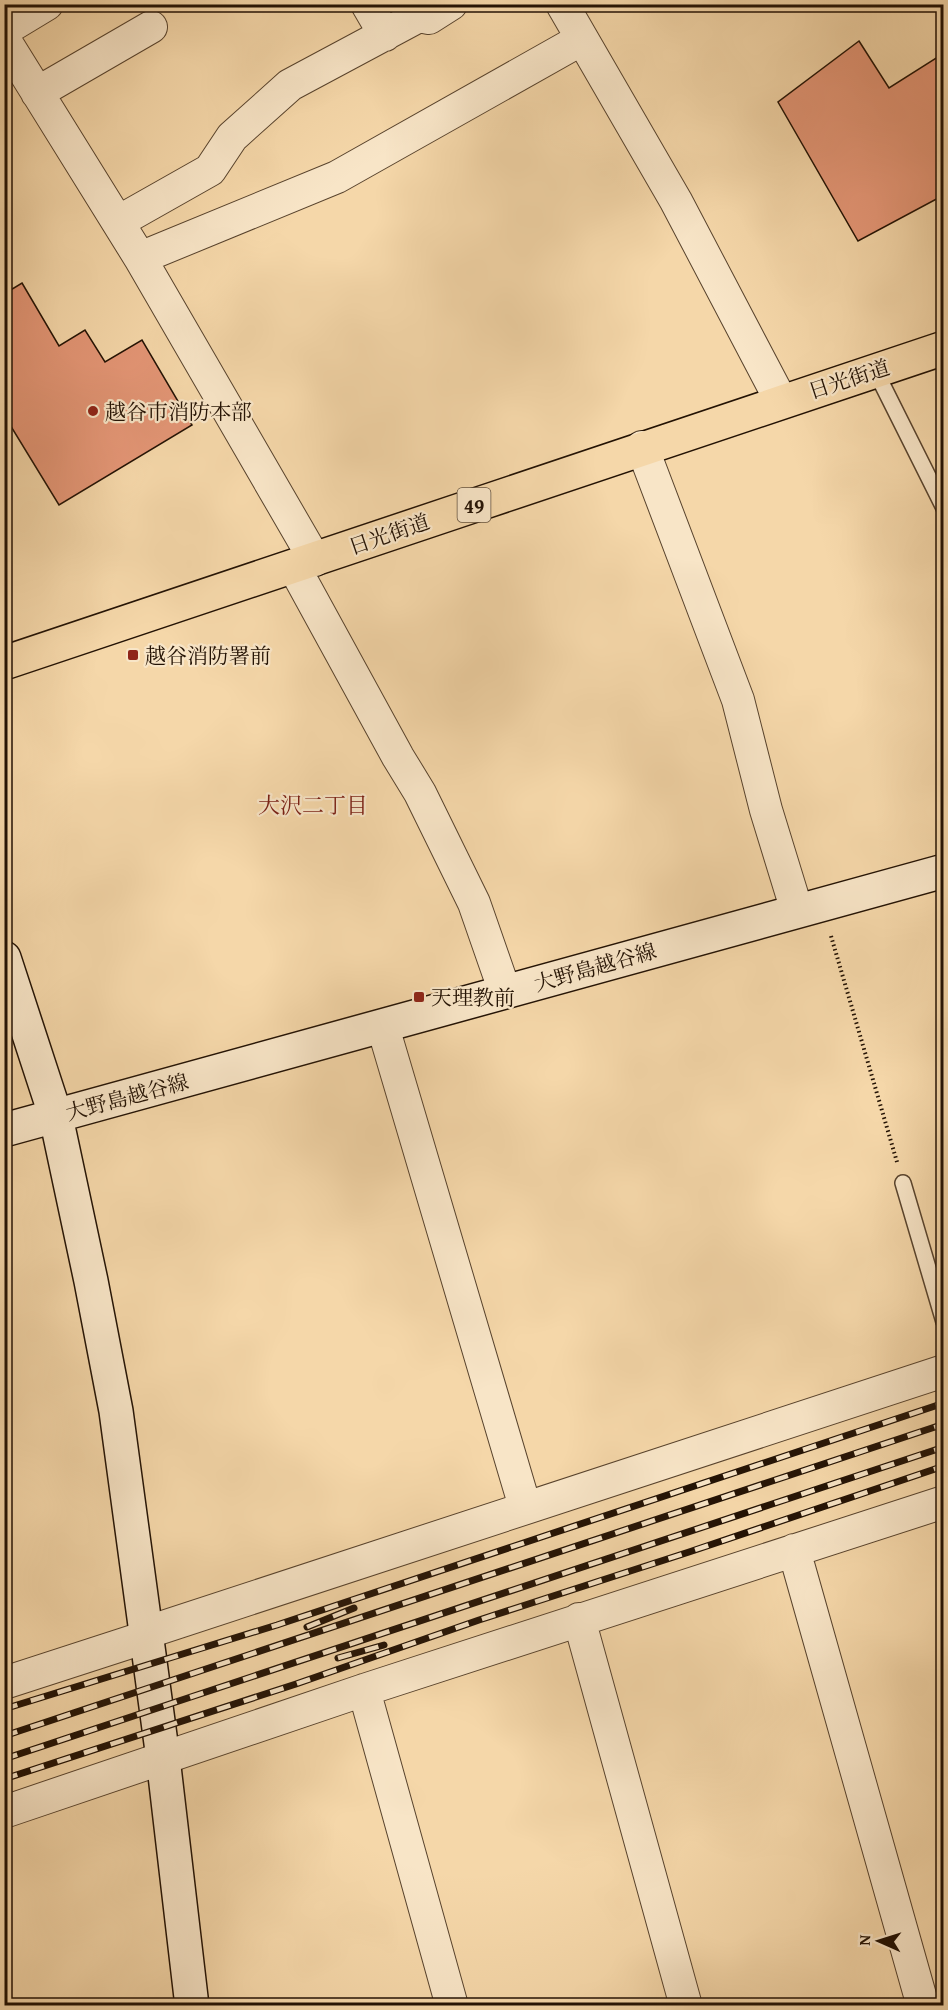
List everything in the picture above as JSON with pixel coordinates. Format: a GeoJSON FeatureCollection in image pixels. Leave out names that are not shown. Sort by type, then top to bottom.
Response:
{"type":"FeatureCollection","features":[{"type":"Feature","properties":{"kind":"main road","name":"日光街道"},"geometry":{"type":"LineString","coordinates":[[4,663],[642,447],[944,348]]}},
{"type":"Feature","properties":{"kind":"street"},"geometry":{"type":"LineString","coordinates":[[4,30],[47,4]]}},
{"type":"Feature","properties":{"kind":"street"},"geometry":{"type":"LineString","coordinates":[[367,4],[385,35]]}},
{"type":"Feature","properties":{"kind":"street"},"geometry":{"type":"LineString","coordinates":[[118,222],[210,170],[232,137],[290,86],[419,16],[429,18],[451,4]]}},
{"type":"Feature","properties":{"kind":"street"},"geometry":{"type":"LineString","coordinates":[[562,4],[676,201],[781,401]]}},
{"type":"Feature","properties":{"kind":"street"},"geometry":{"type":"LineString","coordinates":[[36,93],[151,27]]}},
{"type":"Feature","properties":{"kind":"street"},"geometry":{"type":"LineString","coordinates":[[4,39],[140,258],[304,563],[474,903],[505,993]]}},
{"type":"Feature","properties":{"kind":"street"},"geometry":{"type":"LineString","coordinates":[[140,258],[337,177],[582,39]]}},
{"type":"Feature","properties":{"kind":"street"},"geometry":{"type":"LineString","coordinates":[[642,447],[738,700],[766,810],[809,907]]}},
{"type":"Feature","properties":{"kind":"street","name":"大野島越谷線"},"geometry":{"type":"LineString","coordinates":[[4,1130],[944,871]]}},
{"type":"Feature","properties":{"kind":"street"},"geometry":{"type":"LineString","coordinates":[[4,958],[56,1117],[92,1281],[116,1411],[163,1758],[192,2006]]}},
{"type":"Feature","properties":{"kind":"street"},"geometry":{"type":"LineString","coordinates":[[383,1027],[525,1507]]}},
{"type":"Feature","properties":{"kind":"street"},"geometry":{"type":"LineString","coordinates":[[4,1683],[525,1507],[944,1371]]}},
{"type":"Feature","properties":{"kind":"street"},"geometry":{"type":"LineString","coordinates":[[4,1812],[364,1690],[944,1502]]}},
{"type":"Feature","properties":{"kind":"street"},"geometry":{"type":"LineString","coordinates":[[794,1550],[923,2006]]}},
{"type":"Feature","properties":{"kind":"street"},"geometry":{"type":"LineString","coordinates":[[579,1620],[686,2006]]}},
{"type":"Feature","properties":{"kind":"street"},"geometry":{"type":"LineString","coordinates":[[364,1690],[452,2006]]}},
{"type":"Feature","properties":{"kind":"lane"},"geometry":{"type":"LineString","coordinates":[[875,370],[944,508]]}},
{"type":"Feature","properties":{"kind":"lane"},"geometry":{"type":"LineString","coordinates":[[903,1183],[944,1322]]}},
{"type":"Feature","properties":{"kind":"path"},"geometry":{"type":"LineString","coordinates":[[809,907],[903,1183]]}},
{"type":"Feature","properties":{"kind":"building"},"geometry":{"type":"Polygon","coordinates":[[[859,41],[889,88],[944,53],[944,195],[858,241],[778,102],[859,41]]]}},
{"type":"Feature","properties":{"kind":"building"},"geometry":{"type":"Polygon","coordinates":[[[22,283],[59,346],[85,330],[105,362],[142,340],[192,425],[59,505],[4,415],[4,294],[22,283]]]}},
{"type":"Feature","properties":{"kind":"railway"},"geometry":{"type":"LineString","coordinates":[[4,1709],[277,1625],[944,1403]]}},
{"type":"Feature","properties":{"kind":"railway"},"geometry":{"type":"LineString","coordinates":[[4,1736],[944,1424]]}},
{"type":"Feature","properties":{"kind":"railway"},"geometry":{"type":"LineString","coordinates":[[4,1759],[944,1447]]}},
{"type":"Feature","properties":{"kind":"railway"},"geometry":{"type":"LineString","coordinates":[[4,1779],[296,1684],[479,1620],[944,1466]]}},
{"type":"Feature","properties":{"kind":"railway"},"geometry":{"type":"LineString","coordinates":[[307,1627],[354,1608]]}},
{"type":"Feature","properties":{"kind":"railway"},"geometry":{"type":"LineString","coordinates":[[338,1658],[384,1645]]}},
{"type":"Feature","properties":{"kind":"place","name":"越谷市消防本部"},"geometry":{"type":"Point","coordinates":[93,411]}},
{"type":"Feature","properties":{"kind":"place","name":"越谷消防署前"},"geometry":{"type":"Point","coordinates":[133,655]}},
{"type":"Feature","properties":{"kind":"place","name":"天理教前"},"geometry":{"type":"Point","coordinates":[419,997]}},
{"type":"Feature","properties":{"kind":"district","name":"大沢二丁目"},"geometry":{"type":"Point","coordinates":[313,805]}}]}
